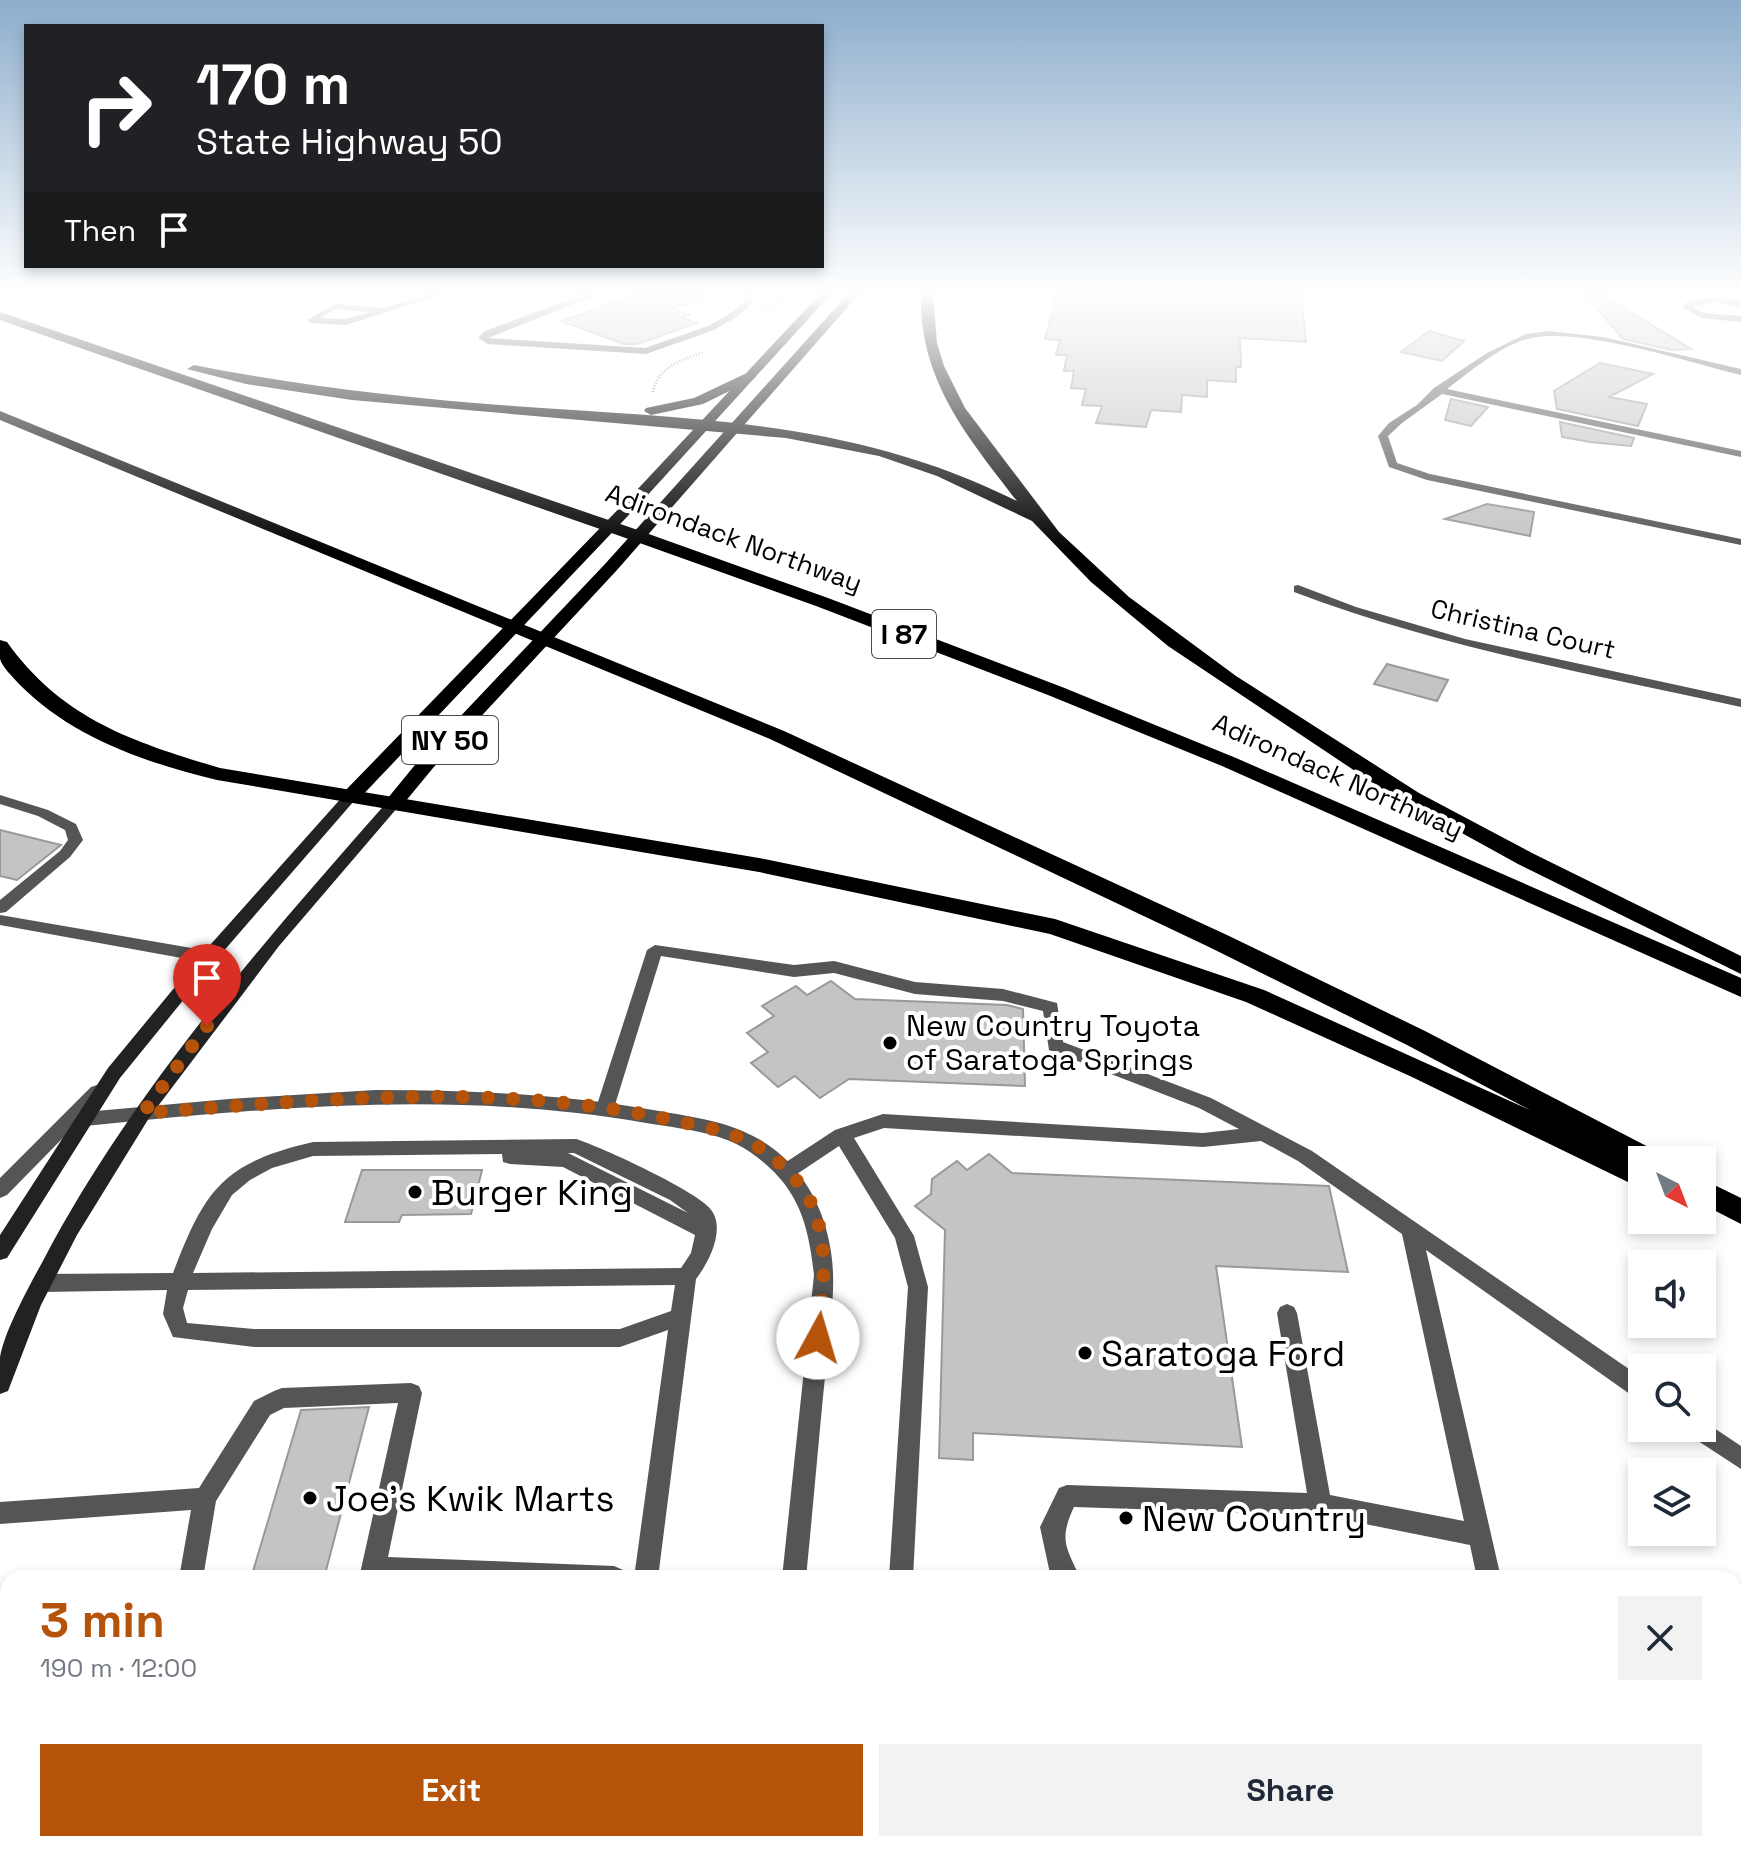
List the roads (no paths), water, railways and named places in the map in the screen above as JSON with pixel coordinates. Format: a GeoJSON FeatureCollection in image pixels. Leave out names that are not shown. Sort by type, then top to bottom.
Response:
{"type":"FeatureCollection","features":[{"type":"Feature","properties":{"kind":"highway","name":"Adirondack Northway"},"geometry":{"type":"LineString","coordinates":[[188,380],[794,592],[1055,691],[1229,762],[1741,988]]}},
{"type":"Feature","properties":{"kind":"highway"},"geometry":{"type":"LineString","coordinates":[[250,380],[350,395],[734,427],[883,453],[982,489],[1040,519]]}},
{"type":"Feature","properties":{"kind":"highway"},"geometry":{"type":"LineString","coordinates":[[572,415],[644,412],[687,405],[740,380]]}},
{"type":"Feature","properties":{"kind":"highway","name":"NY 50"},"geometry":{"type":"LineString","coordinates":[[349,798],[639,496],[745,380]]}},
{"type":"Feature","properties":{"kind":"highway","name":"NY 50"},"geometry":{"type":"LineString","coordinates":[[393,804],[426,764],[611,567],[776,380]]}},
{"type":"Feature","properties":{"kind":"highway"},"geometry":{"type":"LineString","coordinates":[[943,380],[970,429],[1072,555],[1168,636],[1236,686],[1453,821],[1741,966]]}},
{"type":"Feature","properties":{"kind":"highway"},"geometry":{"type":"LineString","coordinates":[[0,415],[777,735],[1218,941],[1416,1038],[1628,1149]]}},
{"type":"Feature","properties":{"kind":"highway"},"geometry":{"type":"LineString","coordinates":[[0,646],[33,691],[63,713],[151,754],[217,774],[759,865],[1055,927],[1255,996],[1421,1070],[1628,1169]]}},
{"type":"Feature","properties":{"kind":"highway"},"geometry":{"type":"LineString","coordinates":[[1716,1198],[1741,1212]]}},
{"type":"Feature","properties":{"kind":"highway"},"geometry":{"type":"LineString","coordinates":[[1716,1211],[1741,1223]]}},
{"type":"Feature","properties":{"kind":"main road","name":"NY 50"},"geometry":{"type":"LineString","coordinates":[[0,1252],[114,1073],[209,957],[349,798]]}},
{"type":"Feature","properties":{"kind":"main road","name":"NY 50"},"geometry":{"type":"LineString","coordinates":[[0,1384],[42,1283],[70,1229],[143,1113],[273,942],[393,804]]}},
{"type":"Feature","properties":{"kind":"street"},"geometry":{"type":"LineString","coordinates":[[1453,380],[1437,390],[1423,405],[1393,422],[1383,436],[1393,465],[1427,477],[1741,542]]}},
{"type":"Feature","properties":{"kind":"street"},"geometry":{"type":"LineString","coordinates":[[1437,390],[1741,454]]}},
{"type":"Feature","properties":{"kind":"street","name":"Christina Court"},"geometry":{"type":"LineString","coordinates":[[1298,589],[1340,606],[1454,639],[1741,703]]}},
{"type":"Feature","properties":{"kind":"street"},"geometry":{"type":"LineString","coordinates":[[0,799],[43,813],[71,827],[76,840],[65,854],[0,908]]}},
{"type":"Feature","properties":{"kind":"street"},"geometry":{"type":"LineString","coordinates":[[0,920],[209,957]]}},
{"type":"Feature","properties":{"kind":"street"},"geometry":{"type":"LineString","coordinates":[[605,1108],[655,950],[794,971],[834,967],[915,988],[1003,995],[1051,1007],[1055,1046],[1205,1103],[1305,1156],[1628,1380]]}},
{"type":"Feature","properties":{"kind":"street"},"geometry":{"type":"LineString","coordinates":[[0,1190],[26,1167],[114,1073]]}},
{"type":"Feature","properties":{"kind":"street"},"geometry":{"type":"LineString","coordinates":[[85,1119],[352,1097],[476,1098],[605,1108],[719,1130],[755,1145],[787,1171],[804,1191],[820,1230],[824,1275],[795,1570]]}},
{"type":"Feature","properties":{"kind":"street"},"geometry":{"type":"LineString","coordinates":[[787,1171],[842,1135],[883,1121],[1203,1140],[1264,1134]]}},
{"type":"Feature","properties":{"kind":"street"},"geometry":{"type":"LineString","coordinates":[[842,1135],[904,1236],[918,1287],[901,1570]]}},
{"type":"Feature","properties":{"kind":"street"},"geometry":{"type":"LineString","coordinates":[[647,1570],[686,1276],[702,1258],[707,1232],[704,1214],[677,1195],[576,1146],[313,1149],[291,1154],[247,1172],[224,1190],[208,1216],[178,1281],[172,1312],[180,1331],[254,1338],[620,1338],[680,1317]]}},
{"type":"Feature","properties":{"kind":"street"},"geometry":{"type":"LineString","coordinates":[[1411,1230],[1487,1570]]}},
{"type":"Feature","properties":{"kind":"street"},"geometry":{"type":"LineString","coordinates":[[42,1283],[686,1276]]}},
{"type":"Feature","properties":{"kind":"street"},"geometry":{"type":"LineString","coordinates":[[1287,1313],[1320,1504]]}},
{"type":"Feature","properties":{"kind":"street"},"geometry":{"type":"LineString","coordinates":[[192,1570],[205,1498],[262,1408],[282,1398],[411,1393],[374,1570]]}},
{"type":"Feature","properties":{"kind":"street"},"geometry":{"type":"LineString","coordinates":[[1716,1441],[1741,1459]]}},
{"type":"Feature","properties":{"kind":"street"},"geometry":{"type":"LineString","coordinates":[[1060,1570],[1052,1527],[1067,1496],[1320,1504],[1479,1535]]}},
{"type":"Feature","properties":{"kind":"street"},"geometry":{"type":"LineString","coordinates":[[0,1513],[205,1498]]}},
{"type":"Feature","properties":{"kind":"place","name":"New Country Toyota of Saratoga Springs"},"geometry":{"type":"Point","coordinates":[890,1043]}},
{"type":"Feature","properties":{"kind":"place","name":"Burger King"},"geometry":{"type":"Point","coordinates":[415,1192]}},
{"type":"Feature","properties":{"kind":"place","name":"Saratoga Ford"},"geometry":{"type":"Point","coordinates":[1085,1353]}},
{"type":"Feature","properties":{"kind":"place","name":"Joe's Kwik Marts"},"geometry":{"type":"Point","coordinates":[310,1498]}},
{"type":"Feature","properties":{"kind":"place","name":"New Country"},"geometry":{"type":"Point","coordinates":[1126,1518]}}]}
